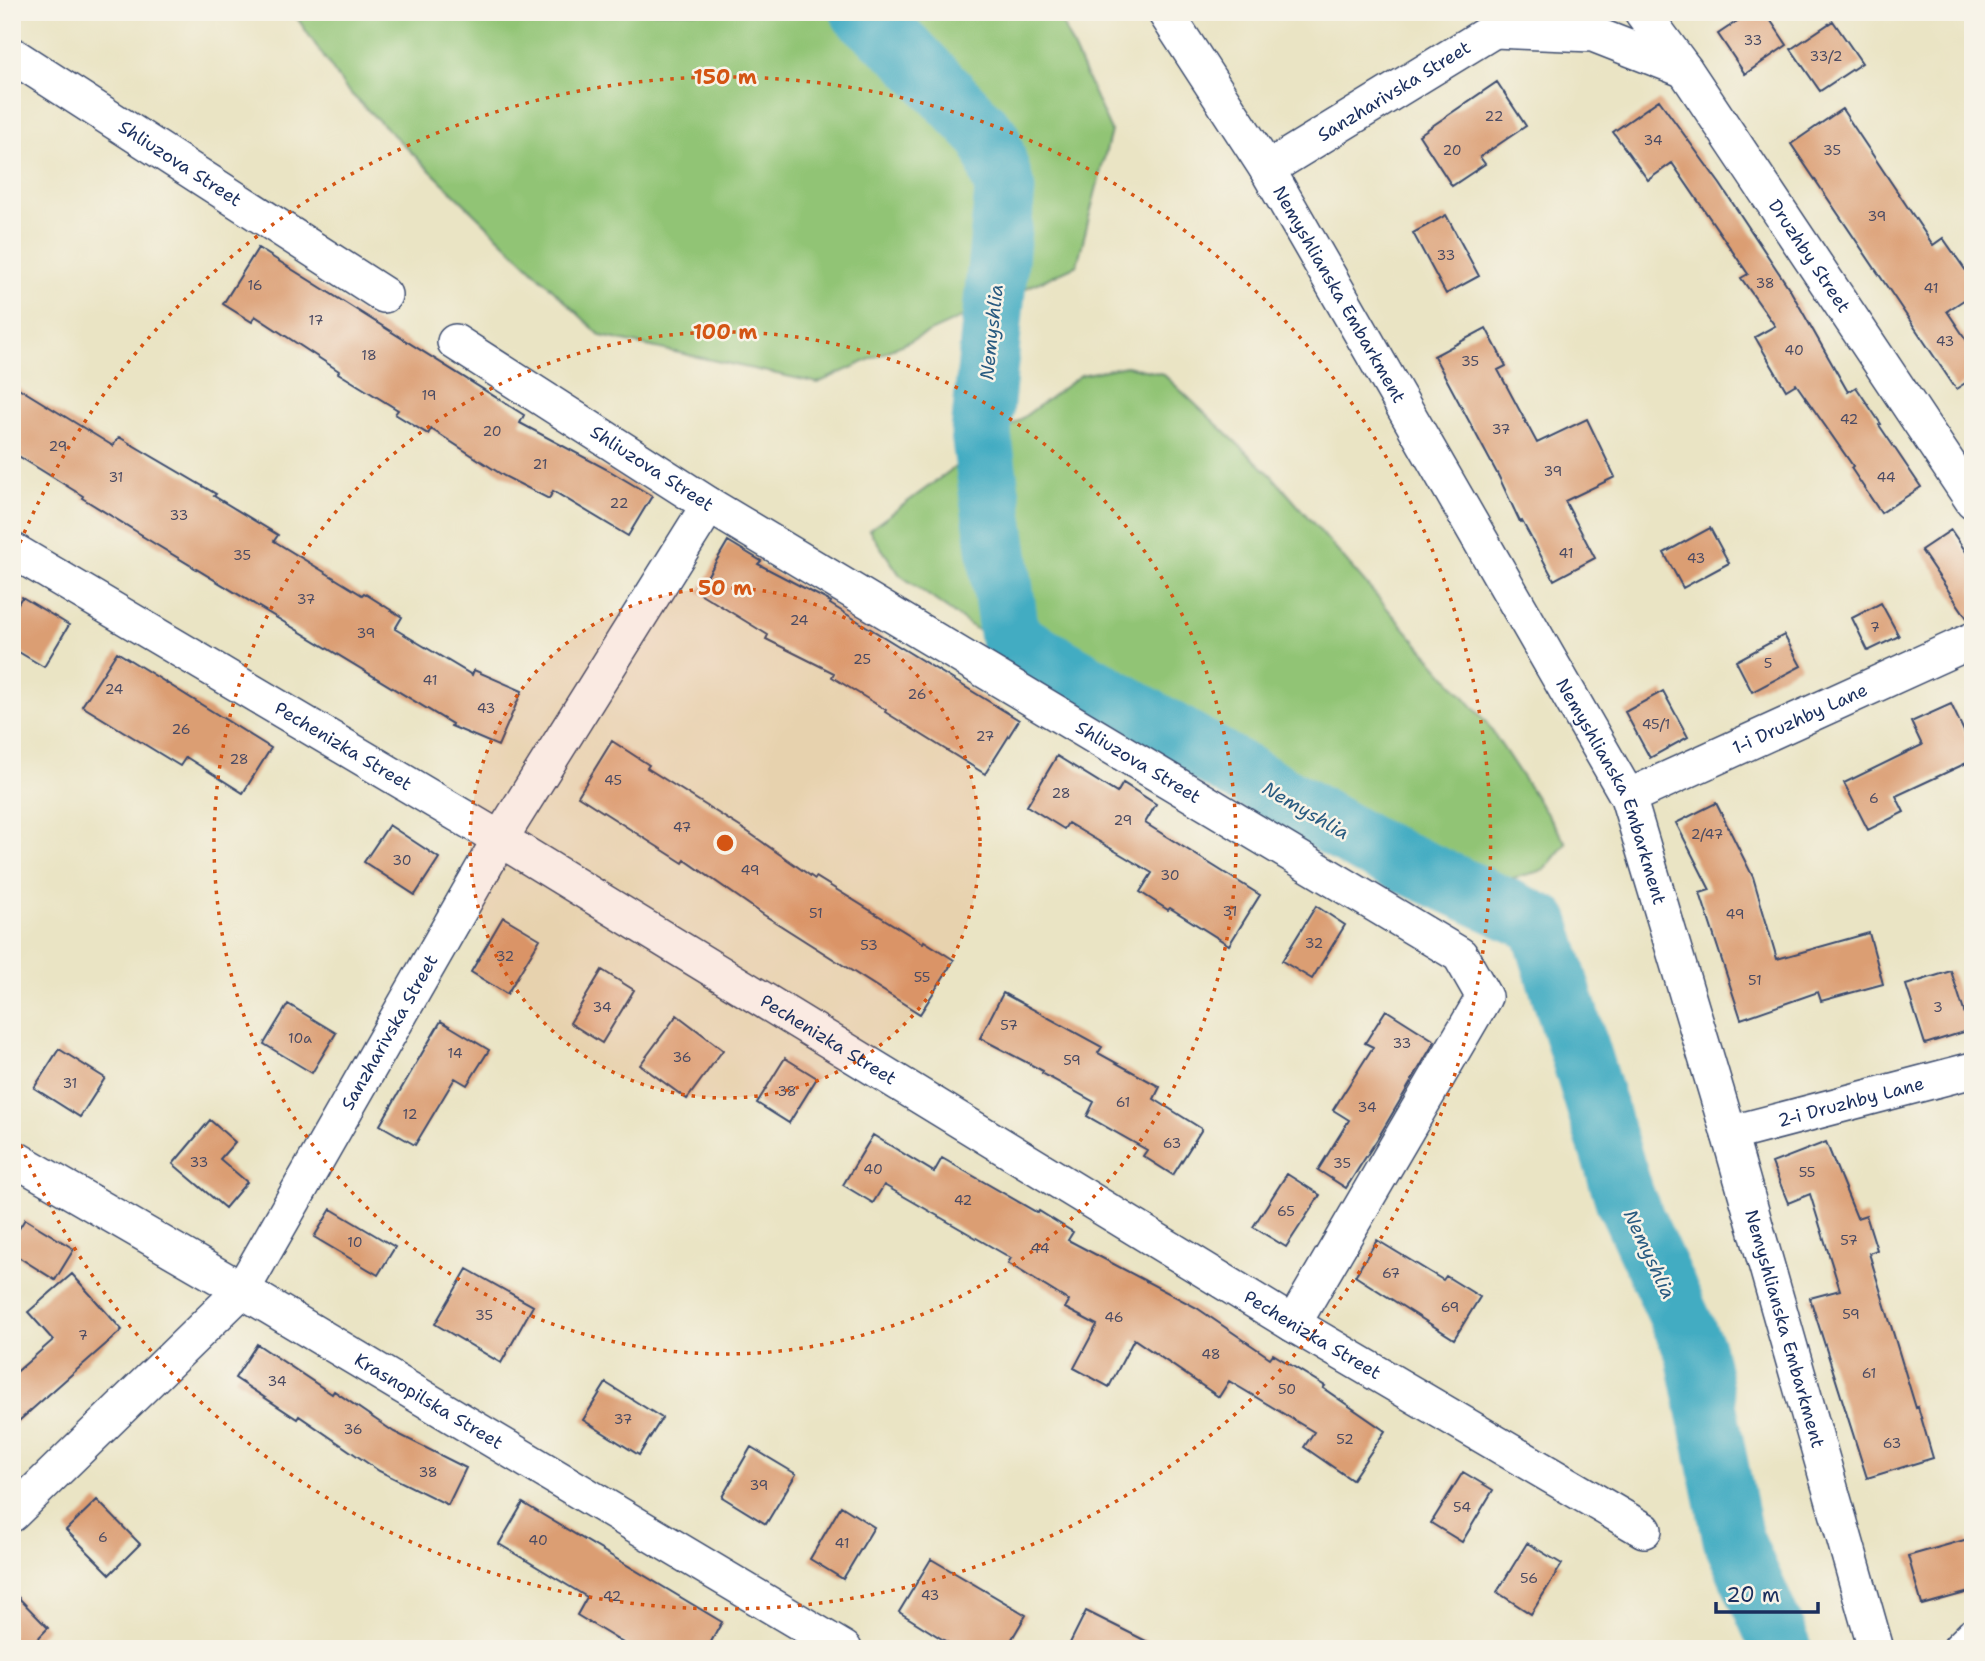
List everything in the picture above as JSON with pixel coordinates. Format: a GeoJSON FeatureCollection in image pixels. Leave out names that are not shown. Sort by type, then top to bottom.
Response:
{"type":"FeatureCollection","features":[{"type":"Feature","properties":{"kind":"street","name":"Nemyshlianska Embarkment"},"geometry":{"type":"LineString","coordinates":[[1165,12],[1267,169],[1628,797],[1729,1134],[1876,1649]]}},
{"type":"Feature","properties":{"kind":"street","name":"Druzhby Street"},"geometry":{"type":"LineString","coordinates":[[1642,12],[1685,70],[1973,501]]}},
{"type":"Feature","properties":{"kind":"street","name":"Sanzharivska Street"},"geometry":{"type":"LineString","coordinates":[[1267,169],[1508,21]]}},
{"type":"Feature","properties":{"kind":"street"},"geometry":{"type":"LineString","coordinates":[[1508,21],[1593,34],[1685,70]]}},
{"type":"Feature","properties":{"kind":"street","name":"Shliuzova Street"},"geometry":{"type":"LineString","coordinates":[[12,55],[384,295]]}},
{"type":"Feature","properties":{"kind":"street","name":"Shliuzova Street"},"geometry":{"type":"LineString","coordinates":[[456,342],[709,505],[1460,955],[1484,997],[1293,1324]]}},
{"type":"Feature","properties":{"kind":"street","name":"Sanzharivska Street"},"geometry":{"type":"LineString","coordinates":[[12,1514],[242,1290],[500,839],[709,505]]}},
{"type":"Feature","properties":{"kind":"street","name":"Pechenizka Street"},"geometry":{"type":"LineString","coordinates":[[12,550],[500,839],[1293,1324],[1644,1530]]}},
{"type":"Feature","properties":{"kind":"street","name":"1-i Druzhby Lane"},"geometry":{"type":"LineString","coordinates":[[1628,797],[1973,640]]}},
{"type":"Feature","properties":{"kind":"street","name":"2-i Druzhby Lane"},"geometry":{"type":"LineString","coordinates":[[1729,1134],[1973,1070]]}},
{"type":"Feature","properties":{"kind":"street","name":"Krasnopilska Street"},"geometry":{"type":"LineString","coordinates":[[12,1157],[242,1290],[844,1649]]}},
{"type":"Feature","properties":{"kind":"street"},"geometry":{"type":"LineString","coordinates":[[1960,1649],[1973,1636]]}},
{"type":"Feature","properties":{"kind":"green space"},"geometry":{"type":"Polygon","coordinates":[[[293,12],[1057,12],[1111,131],[1077,265],[818,383],[601,336],[346,89],[293,12]]]}},
{"type":"Feature","properties":{"kind":"green space"},"geometry":{"type":"Polygon","coordinates":[[[1126,366],[1163,374],[1273,477],[1486,722],[1566,843],[1544,870],[1433,899],[1167,750],[984,635],[900,575],[869,530],[1081,375],[1126,366]]]}},
{"type":"Feature","properties":{"kind":"building"},"geometry":{"type":"Polygon","coordinates":[[[1751,12],[1765,12],[1787,45],[1745,74],[1718,34],[1751,12]]]}},
{"type":"Feature","properties":{"kind":"building"},"geometry":{"type":"Polygon","coordinates":[[[1833,21],[1862,63],[1820,91],[1791,49],[1833,21]]]}},
{"type":"Feature","properties":{"kind":"building"},"geometry":{"type":"Polygon","coordinates":[[[1497,82],[1526,126],[1480,157],[1485,164],[1452,186],[1419,135],[1497,82]]]}},
{"type":"Feature","properties":{"kind":"building"},"geometry":{"type":"Polygon","coordinates":[[[1659,100],[1720,184],[1789,288],[1848,392],[1856,387],[1921,487],[1881,513],[1851,468],[1853,466],[1796,384],[1786,390],[1755,337],[1775,326],[1741,278],[1748,274],[1672,163],[1648,180],[1613,132],[1659,100]]]}},
{"type":"Feature","properties":{"kind":"building"},"geometry":{"type":"Polygon","coordinates":[[[1842,109],[1933,245],[1943,238],[1973,281],[1973,294],[1947,311],[1973,350],[1973,378],[1956,389],[1791,144],[1842,109]]]}},
{"type":"Feature","properties":{"kind":"building"},"geometry":{"type":"Polygon","coordinates":[[[1446,215],[1479,276],[1446,294],[1413,233],[1446,215]]]}},
{"type":"Feature","properties":{"kind":"building"},"geometry":{"type":"Polygon","coordinates":[[[258,248],[524,415],[520,423],[652,496],[628,536],[553,491],[549,499],[504,476],[431,429],[428,434],[395,414],[398,410],[255,316],[252,322],[223,304],[258,248]]]}},
{"type":"Feature","properties":{"kind":"building"},"geometry":{"type":"Polygon","coordinates":[[[1486,328],[1506,366],[1498,370],[1537,443],[1587,419],[1615,477],[1565,501],[1595,558],[1554,580],[1522,521],[1520,522],[1434,356],[1486,328]]]}},
{"type":"Feature","properties":{"kind":"building"},"geometry":{"type":"Polygon","coordinates":[[[12,384],[113,446],[119,437],[216,494],[214,496],[278,535],[274,541],[402,617],[395,629],[472,675],[474,670],[522,691],[498,746],[451,726],[452,724],[142,536],[12,452],[12,384]]]}},
{"type":"Feature","properties":{"kind":"building"},"geometry":{"type":"Polygon","coordinates":[[[1710,528],[1729,563],[1683,588],[1664,553],[1710,528]]]}},
{"type":"Feature","properties":{"kind":"building"},"geometry":{"type":"Polygon","coordinates":[[[1951,530],[1973,562],[1973,620],[1969,621],[1921,550],[1951,530]]]}},
{"type":"Feature","properties":{"kind":"building"},"geometry":{"type":"Polygon","coordinates":[[[728,541],[761,561],[758,564],[831,602],[830,604],[1019,720],[985,774],[832,677],[834,673],[766,639],[768,635],[698,592],[728,541]]]}},
{"type":"Feature","properties":{"kind":"building"},"geometry":{"type":"Polygon","coordinates":[[[22,597],[69,625],[44,667],[12,648],[12,613],[22,597]]]}},
{"type":"Feature","properties":{"kind":"building"},"geometry":{"type":"Polygon","coordinates":[[[1881,603],[1899,636],[1868,651],[1852,618],[1881,603]]]}},
{"type":"Feature","properties":{"kind":"building"},"geometry":{"type":"Polygon","coordinates":[[[1784,635],[1801,666],[1752,692],[1736,661],[1784,635]]]}},
{"type":"Feature","properties":{"kind":"building"},"geometry":{"type":"Polygon","coordinates":[[[117,652],[271,748],[243,793],[186,757],[180,766],[82,706],[117,652]]]}},
{"type":"Feature","properties":{"kind":"building"},"geometry":{"type":"Polygon","coordinates":[[[1663,691],[1688,737],[1650,758],[1625,712],[1663,691]]]}},
{"type":"Feature","properties":{"kind":"building"},"geometry":{"type":"Polygon","coordinates":[[[1951,704],[1973,750],[1973,760],[1896,796],[1904,812],[1868,830],[1844,783],[1922,745],[1911,722],[1951,704]]]}},
{"type":"Feature","properties":{"kind":"building"},"geometry":{"type":"Polygon","coordinates":[[[612,741],[649,765],[647,768],[748,832],[815,879],[816,877],[954,960],[920,1014],[764,915],[685,860],[683,863],[578,796],[612,741]]]}},
{"type":"Feature","properties":{"kind":"building"},"geometry":{"type":"Polygon","coordinates":[[[1057,756],[1117,793],[1123,783],[1156,804],[1145,823],[1260,895],[1229,945],[1140,892],[1152,873],[1068,823],[1064,829],[1027,806],[1057,756]]]}},
{"type":"Feature","properties":{"kind":"building"},"geometry":{"type":"Polygon","coordinates":[[[1716,803],[1753,877],[1777,959],[1869,933],[1883,984],[1821,1001],[1818,992],[1741,1019],[1700,893],[1710,890],[1676,823],[1716,803]]]}},
{"type":"Feature","properties":{"kind":"building"},"geometry":{"type":"Polygon","coordinates":[[[389,825],[439,858],[415,895],[364,862],[389,825]]]}},
{"type":"Feature","properties":{"kind":"building"},"geometry":{"type":"Polygon","coordinates":[[[1316,906],[1345,925],[1312,979],[1282,961],[1316,906]]]}},
{"type":"Feature","properties":{"kind":"building"},"geometry":{"type":"Polygon","coordinates":[[[503,917],[540,939],[507,994],[471,972],[503,917]]]}},
{"type":"Feature","properties":{"kind":"building"},"geometry":{"type":"Polygon","coordinates":[[[602,970],[634,990],[602,1043],[570,1023],[602,970]]]}},
{"type":"Feature","properties":{"kind":"building"},"geometry":{"type":"Polygon","coordinates":[[[1951,971],[1970,1030],[1925,1044],[1906,985],[1951,971]]]}},
{"type":"Feature","properties":{"kind":"building"},"geometry":{"type":"Polygon","coordinates":[[[1003,993],[1102,1047],[1098,1053],[1160,1087],[1154,1099],[1202,1129],[1173,1175],[1143,1156],[1147,1150],[1087,1116],[1094,1102],[980,1038],[1003,993]]]}},
{"type":"Feature","properties":{"kind":"building"},"geometry":{"type":"Polygon","coordinates":[[[288,1004],[336,1033],[312,1073],[264,1044],[288,1004]]]}},
{"type":"Feature","properties":{"kind":"building"},"geometry":{"type":"Polygon","coordinates":[[[1386,1010],[1435,1041],[1346,1188],[1318,1170],[1349,1120],[1333,1110],[1373,1047],[1365,1043],[1386,1010]]]}},
{"type":"Feature","properties":{"kind":"building"},"geometry":{"type":"Polygon","coordinates":[[[677,1015],[723,1050],[687,1099],[640,1065],[677,1015]]]}},
{"type":"Feature","properties":{"kind":"building"},"geometry":{"type":"Polygon","coordinates":[[[441,1021],[489,1050],[467,1085],[455,1078],[415,1145],[380,1125],[441,1021]]]}},
{"type":"Feature","properties":{"kind":"building"},"geometry":{"type":"Polygon","coordinates":[[[59,1049],[105,1078],[80,1117],[34,1088],[59,1049]]]}},
{"type":"Feature","properties":{"kind":"building"},"geometry":{"type":"Polygon","coordinates":[[[785,1058],[817,1078],[789,1123],[757,1103],[785,1058]]]}},
{"type":"Feature","properties":{"kind":"building"},"geometry":{"type":"Polygon","coordinates":[[[210,1120],[235,1142],[220,1159],[247,1182],[225,1208],[173,1164],[210,1120]]]}},
{"type":"Feature","properties":{"kind":"building"},"geometry":{"type":"Polygon","coordinates":[[[873,1135],[934,1172],[942,1158],[1038,1213],[1039,1211],[1073,1232],[1068,1240],[1197,1308],[1270,1358],[1273,1354],[1325,1386],[1323,1388],[1385,1431],[1352,1480],[1304,1447],[1314,1432],[1229,1381],[1219,1397],[1134,1339],[1109,1387],[1074,1368],[1097,1325],[1065,1308],[1069,1301],[1008,1263],[1011,1258],[884,1185],[873,1203],[843,1185],[873,1135]]]}},
{"type":"Feature","properties":{"kind":"building"},"geometry":{"type":"Polygon","coordinates":[[[1826,1142],[1857,1218],[1866,1215],[1877,1250],[1869,1253],[1933,1458],[1867,1478],[1810,1298],[1840,1290],[1810,1194],[1788,1203],[1772,1163],[1826,1142]]]}},
{"type":"Feature","properties":{"kind":"building"},"geometry":{"type":"Polygon","coordinates":[[[1287,1174],[1320,1195],[1286,1247],[1253,1227],[1287,1174]]]}},
{"type":"Feature","properties":{"kind":"building"},"geometry":{"type":"Polygon","coordinates":[[[331,1209],[395,1247],[378,1275],[314,1237],[331,1209]]]}},
{"type":"Feature","properties":{"kind":"building"},"geometry":{"type":"Polygon","coordinates":[[[25,1219],[74,1249],[55,1280],[12,1253],[12,1240],[25,1219]]]}},
{"type":"Feature","properties":{"kind":"building"},"geometry":{"type":"Polygon","coordinates":[[[1377,1240],[1443,1280],[1446,1276],[1480,1297],[1454,1339],[1355,1276],[1377,1240]]]}},
{"type":"Feature","properties":{"kind":"building"},"geometry":{"type":"Polygon","coordinates":[[[467,1269],[533,1306],[501,1363],[435,1324],[467,1269]]]}},
{"type":"Feature","properties":{"kind":"building"},"geometry":{"type":"Polygon","coordinates":[[[72,1274],[122,1330],[12,1427],[12,1376],[53,1340],[28,1312],[72,1274]]]}},
{"type":"Feature","properties":{"kind":"building"},"geometry":{"type":"Polygon","coordinates":[[[257,1344],[394,1432],[466,1468],[448,1505],[379,1471],[299,1416],[297,1419],[235,1378],[257,1344]]]}},
{"type":"Feature","properties":{"kind":"building"},"geometry":{"type":"Polygon","coordinates":[[[606,1383],[662,1418],[639,1455],[583,1420],[606,1383]]]}},
{"type":"Feature","properties":{"kind":"building"},"geometry":{"type":"Polygon","coordinates":[[[751,1447],[796,1474],[766,1524],[722,1497],[751,1447]]]}},
{"type":"Feature","properties":{"kind":"building"},"geometry":{"type":"Polygon","coordinates":[[[1463,1472],[1493,1490],[1462,1542],[1431,1523],[1463,1472]]]}},
{"type":"Feature","properties":{"kind":"building"},"geometry":{"type":"Polygon","coordinates":[[[97,1500],[140,1544],[110,1574],[66,1530],[97,1500]]]}},
{"type":"Feature","properties":{"kind":"building"},"geometry":{"type":"Polygon","coordinates":[[[523,1503],[722,1622],[707,1649],[633,1649],[577,1615],[587,1597],[499,1544],[523,1503]]]}},
{"type":"Feature","properties":{"kind":"building"},"geometry":{"type":"Polygon","coordinates":[[[841,1506],[874,1527],[843,1579],[810,1559],[841,1506]]]}},
{"type":"Feature","properties":{"kind":"building"},"geometry":{"type":"Polygon","coordinates":[[[1968,1539],[1973,1557],[1973,1591],[1922,1605],[1908,1556],[1968,1539]]]}},
{"type":"Feature","properties":{"kind":"building"},"geometry":{"type":"Polygon","coordinates":[[[1527,1543],[1562,1564],[1531,1614],[1497,1592],[1527,1543]]]}},
{"type":"Feature","properties":{"kind":"building"},"geometry":{"type":"Polygon","coordinates":[[[931,1559],[1026,1615],[1006,1649],[958,1649],[899,1612],[931,1559]]]}},
{"type":"Feature","properties":{"kind":"building"},"geometry":{"type":"Polygon","coordinates":[[[12,1591],[48,1628],[28,1649],[12,1649],[12,1591]]]}},
{"type":"Feature","properties":{"kind":"building"},"geometry":{"type":"Polygon","coordinates":[[[1086,1611],[1162,1649],[1067,1649],[1086,1611]]]}},
{"type":"Feature","properties":{"kind":"waterway","name":"Nemyshlia"},"geometry":{"type":"LineString","coordinates":[[861,12],[908,53],[990,139],[1005,190],[981,433],[1010,639],[1368,846],[1540,924],[1625,1199],[1695,1351],[1733,1539],[1782,1649]]}}]}
